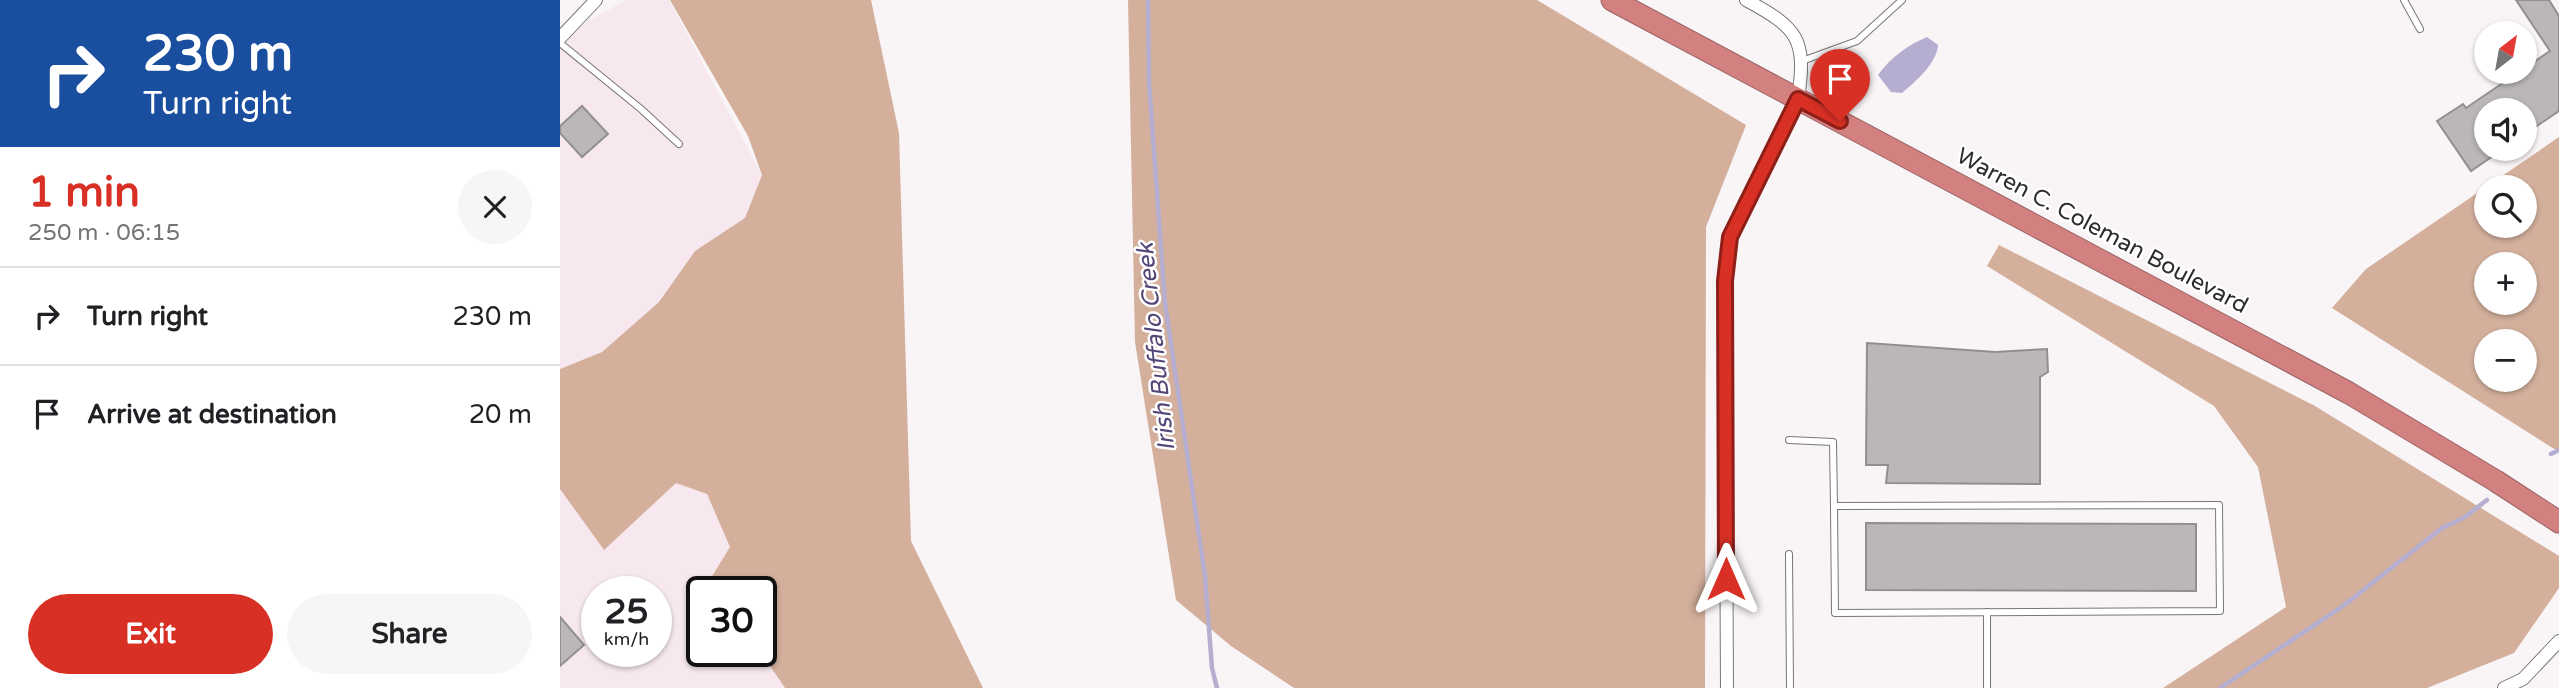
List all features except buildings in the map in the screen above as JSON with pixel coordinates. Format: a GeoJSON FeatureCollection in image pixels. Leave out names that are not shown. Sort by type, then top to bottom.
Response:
{"type":"FeatureCollection","features":[{"type":"Feature","properties":{"kind":"highway","name":"Warren C. Coleman Boulevard"},"geometry":{"type":"LineString","coordinates":[[1612,0],[2348,393],[2496,481],[2559,522]]}},
{"type":"Feature","properties":{"kind":"street"},"geometry":{"type":"LineString","coordinates":[[560,40],[596,0]]}},
{"type":"Feature","properties":{"kind":"street"},"geometry":{"type":"LineString","coordinates":[[1727,688],[1725,281],[1730,237],[1798,99],[1802,61],[1797,38],[1791,29],[1749,1]]}},
{"type":"Feature","properties":{"kind":"street"},"geometry":{"type":"LineString","coordinates":[[2504,688],[2523,679],[2559,641]]}},
{"type":"Feature","properties":{"kind":"lane"},"geometry":{"type":"LineString","coordinates":[[1802,61],[1857,41],[1902,0]]}},
{"type":"Feature","properties":{"kind":"lane"},"geometry":{"type":"LineString","coordinates":[[2404,0],[2420,29]]}},
{"type":"Feature","properties":{"kind":"lane"},"geometry":{"type":"LineString","coordinates":[[560,40],[679,144]]}},
{"type":"Feature","properties":{"kind":"lane"},"geometry":{"type":"LineString","coordinates":[[1789,440],[1833,442],[1835,613],[2220,611],[2219,505],[1834,506]]}},
{"type":"Feature","properties":{"kind":"lane"},"geometry":{"type":"LineString","coordinates":[[1789,554],[1790,688]]}},
{"type":"Feature","properties":{"kind":"lane"},"geometry":{"type":"LineString","coordinates":[[1987,612],[1987,688]]}},
{"type":"Feature","properties":{"kind":"shaded area"},"geometry":{"type":"Polygon","coordinates":[[[626,0],[669,0],[762,175],[746,218],[695,251],[659,302],[602,352],[560,369],[560,38],[626,0]]]}},
{"type":"Feature","properties":{"kind":"shaded area"},"geometry":{"type":"Polygon","coordinates":[[[670,0],[871,0],[899,133],[911,541],[983,688],[785,688],[771,667],[777,667],[777,576],[712,576],[730,547],[707,494],[676,483],[604,550],[560,489],[560,369],[602,352],[659,302],[695,251],[745,218],[762,175],[748,136],[670,0]]]}},
{"type":"Feature","properties":{"kind":"shaded area"},"geometry":{"type":"Polygon","coordinates":[[[1128,0],[1537,0],[1746,125],[1706,227],[1705,688],[1294,688],[1231,646],[1176,600],[1135,342],[1128,0]]]}},
{"type":"Feature","properties":{"kind":"shaded area"},"geometry":{"type":"Polygon","coordinates":[[[1927,37],[1938,45],[1934,59],[1902,93],[1891,92],[1878,75],[1900,52],[1927,37]]]}},
{"type":"Feature","properties":{"kind":"shaded area"},"geometry":{"type":"Polygon","coordinates":[[[2559,137],[2559,452],[2332,308],[2366,269],[2474,195],[2474,238],[2537,238],[2537,175],[2503,175],[2524,161],[2537,161],[2537,152],[2559,137]]]}},
{"type":"Feature","properties":{"kind":"shaded area"},"geometry":{"type":"Polygon","coordinates":[[[1999,245],[2315,406],[2559,556],[2559,588],[2514,653],[2427,688],[2163,688],[2286,607],[2258,467],[2214,406],[1987,266],[1999,245]]]}},
{"type":"Feature","properties":{"kind":"shaded area"},"geometry":{"type":"Polygon","coordinates":[[[676,483],[707,494],[730,547],[713,576],[686,576],[686,667],[771,667],[785,688],[560,688],[560,489],[604,550],[676,483]]]}},
{"type":"Feature","properties":{"kind":"waterway","name":"Irish Buffalo Creek"},"geometry":{"type":"LineString","coordinates":[[1148,0],[1149,82],[1165,303],[1205,576],[1212,668],[1217,688]]}},
{"type":"Feature","properties":{"kind":"waterway"},"geometry":{"type":"LineString","coordinates":[[2551,454],[2559,450]]}},
{"type":"Feature","properties":{"kind":"waterway"},"geometry":{"type":"LineString","coordinates":[[2220,688],[2343,606],[2442,528],[2465,517],[2487,500]]}},
{"type":"Feature","properties":{"kind":"route"},"geometry":{"type":"LineString","coordinates":[[1726,579],[1725,281],[1730,237],[1798,99],[1840,121]]}}]}
